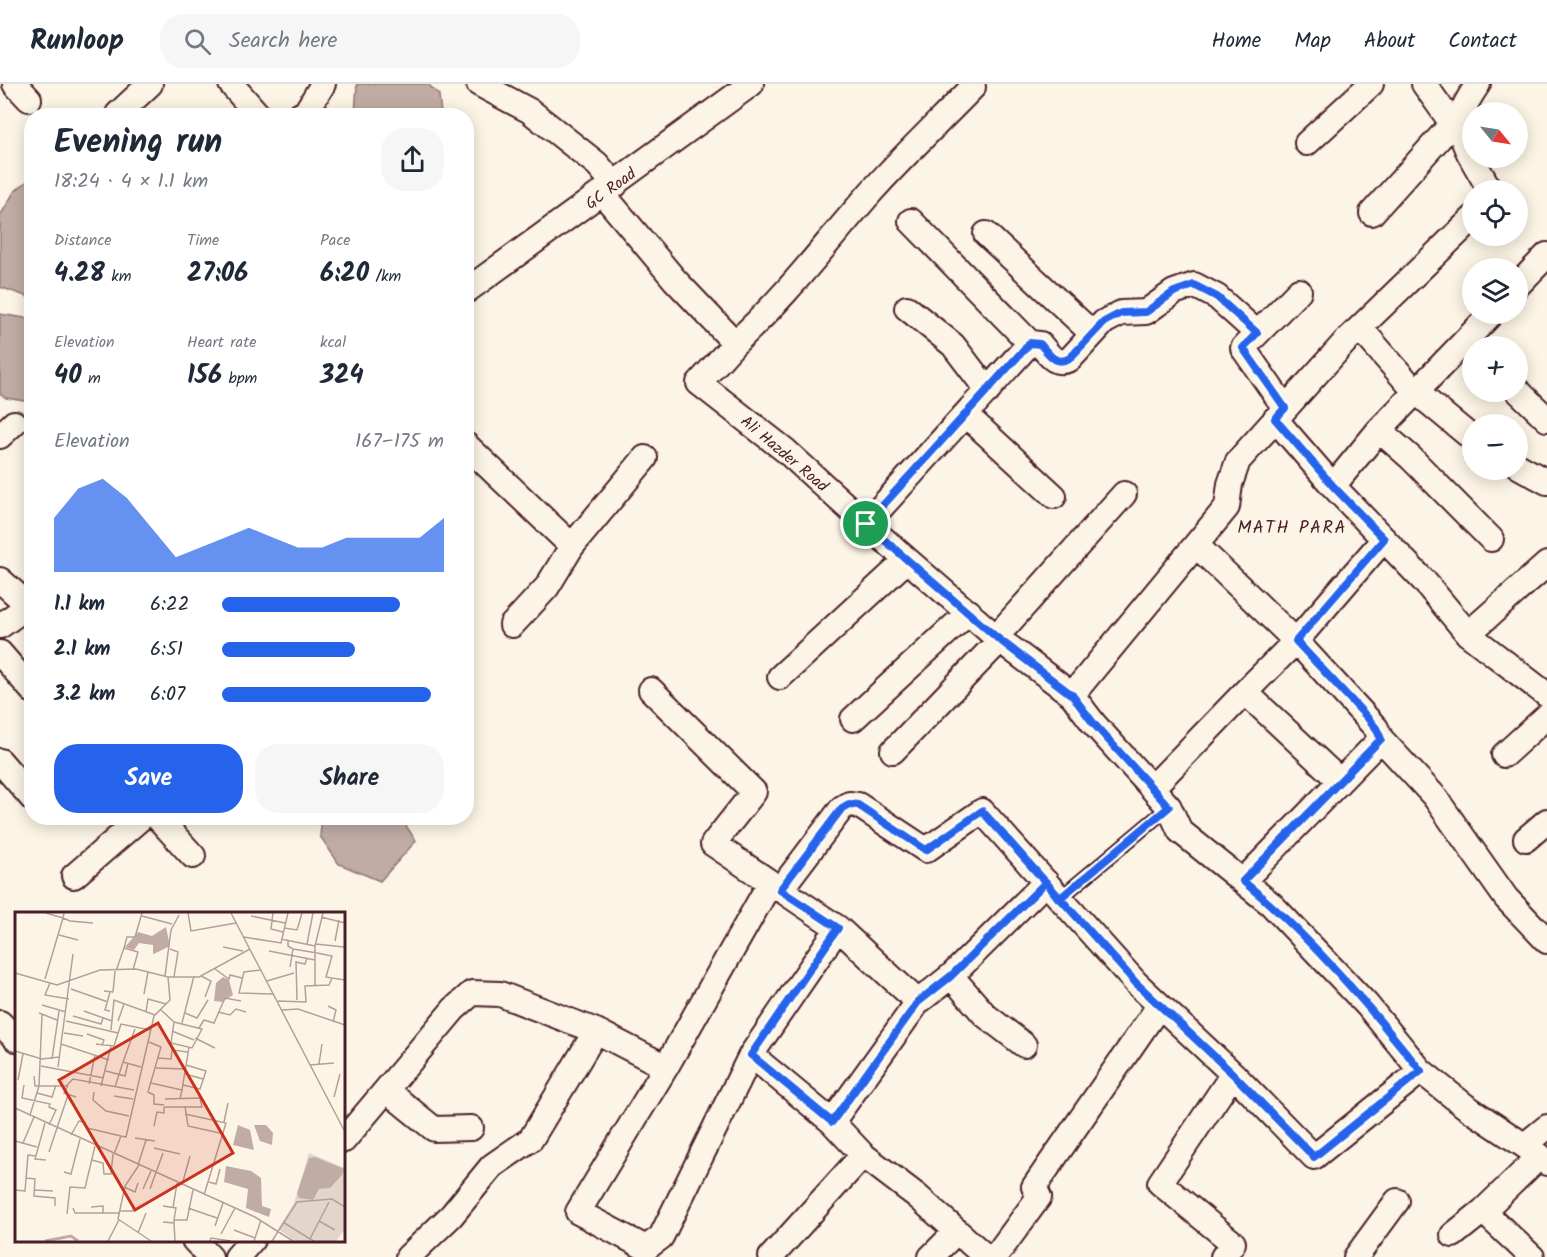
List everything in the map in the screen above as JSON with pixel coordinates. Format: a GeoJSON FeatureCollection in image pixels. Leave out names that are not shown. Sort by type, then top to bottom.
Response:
{"type":"FeatureCollection","features":[{"type":"Feature","properties":{"kind":"street"},"geometry":{"type":"LineString","coordinates":[[124,108],[150,84]]}},
{"type":"Feature","properties":{"kind":"street"},"geometry":{"type":"LineString","coordinates":[[231,84],[250,108]]}},
{"type":"Feature","properties":{"kind":"street"},"geometry":{"type":"LineString","coordinates":[[308,108],[323,84]]}},
{"type":"Feature","properties":{"kind":"street"},"geometry":{"type":"LineString","coordinates":[[479,84],[530,111],[597,164],[609,189],[675,280],[735,343],[765,316],[872,191],[973,87]]}},
{"type":"Feature","properties":{"kind":"street","name":"GC Road"},"geometry":{"type":"LineString","coordinates":[[474,285],[752,84]]}},
{"type":"Feature","properties":{"kind":"street"},"geometry":{"type":"LineString","coordinates":[[1307,143],[1370,84]]}},
{"type":"Feature","properties":{"kind":"street"},"geometry":{"type":"LineString","coordinates":[[1424,84],[1457,131],[1484,180]]}},
{"type":"Feature","properties":{"kind":"street"},"geometry":{"type":"LineString","coordinates":[[1372,213],[1457,131],[1461,115],[1478,84]]}},
{"type":"Feature","properties":{"kind":"street"},"geometry":{"type":"LineString","coordinates":[[911,221],[1030,343],[1040,344],[1055,361],[1063,362],[1070,358],[1104,322],[1121,313],[1146,312],[1174,292],[1194,285],[1217,297],[1257,333]]}},
{"type":"Feature","properties":{"kind":"street"},"geometry":{"type":"LineString","coordinates":[[1072,695],[1227,507],[1230,484],[1238,461],[1359,328],[1462,229]]}},
{"type":"Feature","properties":{"kind":"street"},"geometry":{"type":"LineString","coordinates":[[986,234],[1093,334]]}},
{"type":"Feature","properties":{"kind":"street"},"geometry":{"type":"LineString","coordinates":[[1528,276],[1544,262]]}},
{"type":"Feature","properties":{"kind":"street"},"geometry":{"type":"LineString","coordinates":[[1299,291],[1243,348],[1280,414],[1333,486],[1424,581],[1468,634],[1547,695]]}},
{"type":"Feature","properties":{"kind":"street"},"geometry":{"type":"LineString","coordinates":[[907,308],[953,345],[988,391]]}},
{"type":"Feature","properties":{"kind":"street"},"geometry":{"type":"LineString","coordinates":[[1359,328],[1415,391],[1462,430]]}},
{"type":"Feature","properties":{"kind":"street","name":"Ali Hazder Road"},"geometry":{"type":"LineString","coordinates":[[735,343],[699,383],[786,451],[866,524],[998,638],[1072,695],[1094,724],[1169,807],[1180,831],[1271,904],[1367,1005],[1421,1071],[1465,1106],[1537,1155]]}},
{"type":"Feature","properties":{"kind":"street"},"geometry":{"type":"LineString","coordinates":[[866,524],[1030,343]]}},
{"type":"Feature","properties":{"kind":"street"},"geometry":{"type":"LineString","coordinates":[[1333,486],[1415,391],[1462,350]]}},
{"type":"Feature","properties":{"kind":"street"},"geometry":{"type":"LineString","coordinates":[[1528,401],[1547,419]]}},
{"type":"Feature","properties":{"kind":"street"},"geometry":{"type":"LineString","coordinates":[[966,415],[1054,496]]}},
{"type":"Feature","properties":{"kind":"street"},"geometry":{"type":"LineString","coordinates":[[1379,430],[1411,458],[1491,539]]}},
{"type":"Feature","properties":{"kind":"street"},"geometry":{"type":"LineString","coordinates":[[474,453],[572,546]]}},
{"type":"Feature","properties":{"kind":"street"},"geometry":{"type":"LineString","coordinates":[[512,625],[547,587],[572,546],[645,458]]}},
{"type":"Feature","properties":{"kind":"street"},"geometry":{"type":"LineString","coordinates":[[1528,472],[1547,482]]}},
{"type":"Feature","properties":{"kind":"street"},"geometry":{"type":"LineString","coordinates":[[893,751],[998,638],[1124,494]]}},
{"type":"Feature","properties":{"kind":"street"},"geometry":{"type":"LineString","coordinates":[[1152,788],[1296,641],[1384,539]]}},
{"type":"Feature","properties":{"kind":"street"},"geometry":{"type":"LineString","coordinates":[[1196,544],[1296,641],[1366,716],[1376,728],[1381,739],[1434,796],[1506,898],[1547,941]]}},
{"type":"Feature","properties":{"kind":"street"},"geometry":{"type":"LineString","coordinates":[[780,677],[907,560]]}},
{"type":"Feature","properties":{"kind":"street"},"geometry":{"type":"LineString","coordinates":[[1468,634],[1547,564]]}},
{"type":"Feature","properties":{"kind":"street"},"geometry":{"type":"LineString","coordinates":[[0,580],[24,599]]}},
{"type":"Feature","properties":{"kind":"street"},"geometry":{"type":"LineString","coordinates":[[0,626],[24,608]]}},
{"type":"Feature","properties":{"kind":"street"},"geometry":{"type":"LineString","coordinates":[[853,719],[969,612]]}},
{"type":"Feature","properties":{"kind":"street"},"geometry":{"type":"LineString","coordinates":[[0,653],[24,681]]}},
{"type":"Feature","properties":{"kind":"street"},"geometry":{"type":"LineString","coordinates":[[651,690],[754,792],[713,844],[838,928],[918,1002]]}},
{"type":"Feature","properties":{"kind":"street"},"geometry":{"type":"LineString","coordinates":[[1245,692],[1340,781]]}},
{"type":"Feature","properties":{"kind":"street"},"geometry":{"type":"LineString","coordinates":[[1504,755],[1547,716]]}},
{"type":"Feature","properties":{"kind":"street"},"geometry":{"type":"LineString","coordinates":[[1243,881],[1381,739]]}},
{"type":"Feature","properties":{"kind":"street"},"geometry":{"type":"LineString","coordinates":[[0,761],[24,789]]}},
{"type":"Feature","properties":{"kind":"street"},"geometry":{"type":"LineString","coordinates":[[838,928],[751,1055],[661,1237],[646,1248],[578,1212],[775,886],[842,808],[849,804],[858,805],[926,850],[982,811],[1159,1006],[1233,1074],[1314,1157],[1421,1071]]}},
{"type":"Feature","properties":{"kind":"street"},"geometry":{"type":"LineString","coordinates":[[1526,839],[1547,821]]}},
{"type":"Feature","properties":{"kind":"street"},"geometry":{"type":"LineString","coordinates":[[74,876],[133,825]]}},
{"type":"Feature","properties":{"kind":"street"},"geometry":{"type":"LineString","coordinates":[[164,825],[193,856]]}},
{"type":"Feature","properties":{"kind":"street"},"geometry":{"type":"LineString","coordinates":[[832,1122],[918,1002],[1052,890]]}},
{"type":"Feature","properties":{"kind":"street"},"geometry":{"type":"LineString","coordinates":[[951,976],[986,1015],[1024,1045]]}},
{"type":"Feature","properties":{"kind":"street"},"geometry":{"type":"LineString","coordinates":[[345,1139],[454,1009],[472,993],[500,994],[596,1031],[666,1067]]}},
{"type":"Feature","properties":{"kind":"street"},"geometry":{"type":"LineString","coordinates":[[995,1257],[1039,1197],[1034,1187],[1159,1006]]}},
{"type":"Feature","properties":{"kind":"street"},"geometry":{"type":"LineString","coordinates":[[0,1023],[15,1038]]}},
{"type":"Feature","properties":{"kind":"street"},"geometry":{"type":"LineString","coordinates":[[408,1257],[451,1216],[492,1166],[531,1138],[596,1031]]}},
{"type":"Feature","properties":{"kind":"street"},"geometry":{"type":"LineString","coordinates":[[751,1055],[832,1122],[863,1155],[917,1196],[986,1257]]}},
{"type":"Feature","properties":{"kind":"street"},"geometry":{"type":"LineString","coordinates":[[1223,1257],[1233,1243],[1160,1184],[1233,1074]]}},
{"type":"Feature","properties":{"kind":"street"},"geometry":{"type":"LineString","coordinates":[[386,1090],[434,1129],[471,1128]]}},
{"type":"Feature","properties":{"kind":"street"},"geometry":{"type":"LineString","coordinates":[[1453,1235],[1483,1210],[1537,1155],[1547,1127]]}},
{"type":"Feature","properties":{"kind":"street"},"geometry":{"type":"LineString","coordinates":[[771,1257],[863,1155]]}},
{"type":"Feature","properties":{"kind":"street"},"geometry":{"type":"LineString","coordinates":[[1356,1257],[1397,1201]]}},
{"type":"Feature","properties":{"kind":"street"},"geometry":{"type":"LineString","coordinates":[[1483,1210],[1532,1257]]}},
{"type":"Feature","properties":{"kind":"street"},"geometry":{"type":"LineString","coordinates":[[931,1257],[957,1232]]}},
{"type":"Feature","properties":{"kind":"street"},"geometry":{"type":"LineString","coordinates":[[196,1242],[210,1257]]}},
{"type":"Feature","properties":{"kind":"street"},"geometry":{"type":"LineString","coordinates":[[237,1257],[250,1242]]}},
{"type":"Feature","properties":{"kind":"lane"},"geometry":{"type":"LineString","coordinates":[[1052,890],[1169,807]]}},
{"type":"Feature","properties":{"kind":"shaded area"},"geometry":{"type":"Polygon","coordinates":[[[357,84],[428,84],[439,95],[440,108],[355,108],[357,84]]]}},
{"type":"Feature","properties":{"kind":"shaded area"},"geometry":{"type":"Polygon","coordinates":[[[24,184],[24,296],[0,287],[0,216],[14,192],[24,184]]]}},
{"type":"Feature","properties":{"kind":"shaded area"},"geometry":{"type":"Polygon","coordinates":[[[0,314],[24,318],[24,401],[6,398],[0,394],[0,314]]]}},
{"type":"Feature","properties":{"kind":"shaded area"},"geometry":{"type":"Polygon","coordinates":[[[321,825],[406,825],[416,841],[380,881],[339,864],[320,836],[321,825]]]}},
{"type":"Feature","properties":{"kind":"district","name":"MATH PARA"},"geometry":{"type":"Point","coordinates":[1292,527]}},
{"type":"Feature","properties":{"kind":"route"},"geometry":{"type":"LineString","coordinates":[[866,524],[996,637],[1072,695],[1094,724],[1169,807],[1059,899],[1046,882],[951,976],[918,1002],[832,1122],[751,1055],[838,928],[780,890],[842,808],[849,804],[858,805],[926,850],[982,811],[1046,882],[1059,899],[1136,983],[1233,1074],[1314,1157],[1421,1071],[1367,1005],[1271,904],[1243,881],[1381,739],[1376,728],[1366,716],[1296,641],[1384,539],[1333,486],[1275,419],[1285,408],[1243,348],[1257,333],[1217,297],[1194,285],[1174,292],[1146,312],[1121,313],[1104,322],[1070,358],[1063,362],[1055,361],[1040,344],[1030,343],[866,524]]}}]}
